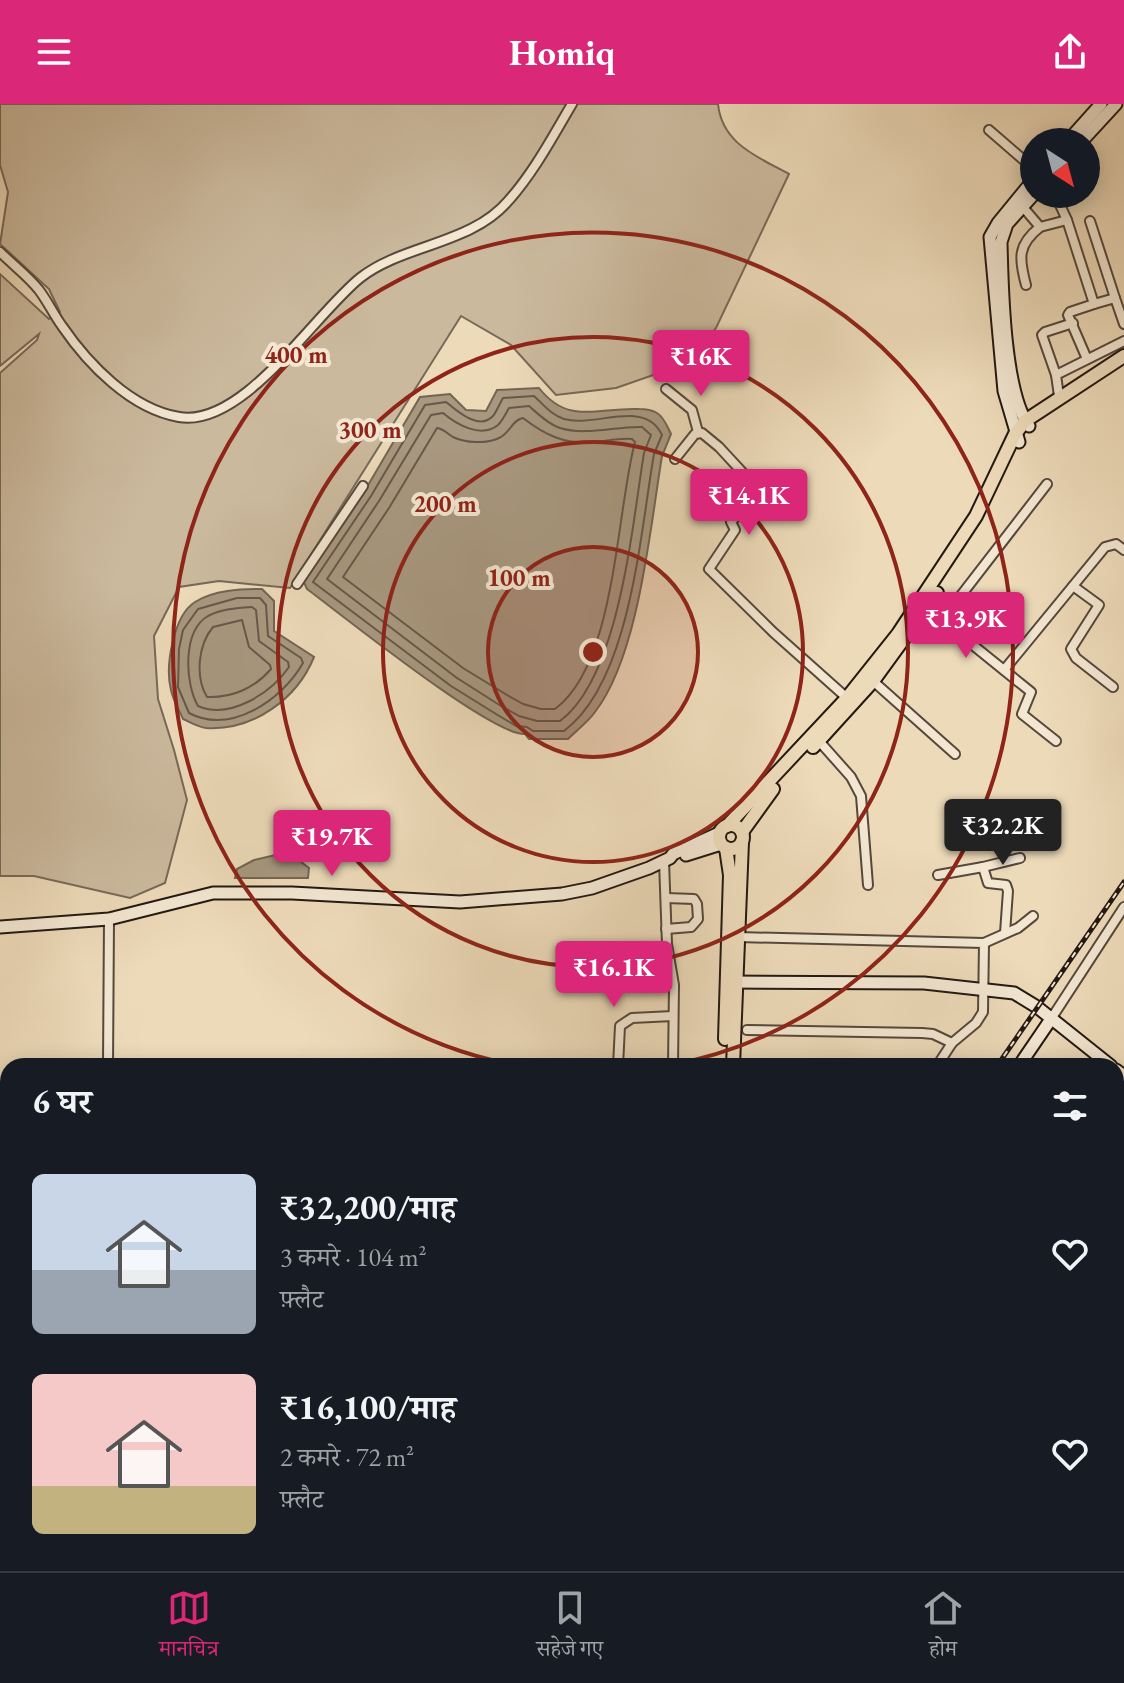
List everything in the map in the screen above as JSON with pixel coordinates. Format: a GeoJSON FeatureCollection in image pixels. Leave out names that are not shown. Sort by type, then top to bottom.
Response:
{"type":"FeatureCollection","features":[{"type":"Feature","properties":{"kind":"main road"},"geometry":{"type":"LineString","coordinates":[[723,838],[847,698],[898,634],[943,570],[1027,424],[1059,396],[1124,356]]}},
{"type":"Feature","properties":{"kind":"main road"},"geometry":{"type":"LineString","coordinates":[[1027,424],[1124,364]]}},
{"type":"Feature","properties":{"kind":"main road"},"geometry":{"type":"LineString","coordinates":[[723,838],[738,847],[765,798],[873,681],[927,608],[978,527],[1017,438]]}},
{"type":"Feature","properties":{"kind":"main road"},"geometry":{"type":"LineString","coordinates":[[726,1058],[731,982],[738,937],[742,837],[733,825],[723,838],[730,875],[731,982],[733,1058]]}},
{"type":"Feature","properties":{"kind":"street"},"geometry":{"type":"LineString","coordinates":[[0,252],[39,290],[76,346],[124,390],[145,404],[177,417],[204,416],[217,412],[249,390],[362,276],[489,219],[511,199],[572,104]]}},
{"type":"Feature","properties":{"kind":"street"},"geometry":{"type":"LineString","coordinates":[[1080,128],[1101,104]]}},
{"type":"Feature","properties":{"kind":"street"},"geometry":{"type":"LineString","coordinates":[[1094,128],[1116,104]]}},
{"type":"Feature","properties":{"kind":"street"},"geometry":{"type":"LineString","coordinates":[[989,130],[1020,157]]}},
{"type":"Feature","properties":{"kind":"street"},"geometry":{"type":"LineString","coordinates":[[1017,438],[1004,391],[990,237],[1020,196]]}},
{"type":"Feature","properties":{"kind":"street"},"geometry":{"type":"LineString","coordinates":[[1021,208],[1004,231],[1001,269],[1012,382],[1018,406],[1027,424]]}},
{"type":"Feature","properties":{"kind":"street"},"geometry":{"type":"LineString","coordinates":[[1024,208],[1040,227]]}},
{"type":"Feature","properties":{"kind":"street"},"geometry":{"type":"LineString","coordinates":[[1061,208],[1094,304]]}},
{"type":"Feature","properties":{"kind":"street"},"geometry":{"type":"LineString","coordinates":[[1026,285],[1021,265],[1026,238],[1040,227],[1067,220]]}},
{"type":"Feature","properties":{"kind":"street"},"geometry":{"type":"LineString","coordinates":[[1090,221],[1124,324]]}},
{"type":"Feature","properties":{"kind":"street"},"geometry":{"type":"LineString","coordinates":[[1001,269],[1021,265]]}},
{"type":"Feature","properties":{"kind":"street"},"geometry":{"type":"LineString","coordinates":[[1087,359],[1068,315],[1115,298]]}},
{"type":"Feature","properties":{"kind":"street"},"geometry":{"type":"LineString","coordinates":[[1059,396],[1056,375],[1042,335],[1073,323]]}},
{"type":"Feature","properties":{"kind":"street"},"geometry":{"type":"LineString","coordinates":[[1056,375],[1124,341]]}},
{"type":"Feature","properties":{"kind":"street"},"geometry":{"type":"LineString","coordinates":[[666,389],[692,410],[698,432],[719,447],[756,490],[731,522],[735,530],[709,569],[847,698]]}},
{"type":"Feature","properties":{"kind":"street"},"geometry":{"type":"LineString","coordinates":[[675,459],[698,432]]}},
{"type":"Feature","properties":{"kind":"street"},"geometry":{"type":"LineString","coordinates":[[942,620],[1047,484]]}},
{"type":"Feature","properties":{"kind":"street"},"geometry":{"type":"LineString","coordinates":[[297,584],[363,486]]}},
{"type":"Feature","properties":{"kind":"street"},"geometry":{"type":"LineString","coordinates":[[1004,670],[1105,547],[1116,544],[1124,550]]}},
{"type":"Feature","properties":{"kind":"street"},"geometry":{"type":"LineString","coordinates":[[1073,586],[1099,605],[1071,649],[1076,658],[1113,687]]}},
{"type":"Feature","properties":{"kind":"street"},"geometry":{"type":"LineString","coordinates":[[927,608],[1031,692],[1023,712],[1024,718],[1056,741]]}},
{"type":"Feature","properties":{"kind":"street"},"geometry":{"type":"LineString","coordinates":[[873,681],[955,754]]}},
{"type":"Feature","properties":{"kind":"street"},"geometry":{"type":"LineString","coordinates":[[819,741],[851,777],[861,796],[868,885]]}},
{"type":"Feature","properties":{"kind":"street"},"geometry":{"type":"LineString","coordinates":[[0,927],[109,919],[213,893],[292,893],[447,902],[562,894],[592,888],[723,838]]}},
{"type":"Feature","properties":{"kind":"street"},"geometry":{"type":"LineString","coordinates":[[938,875],[1020,858]]}},
{"type":"Feature","properties":{"kind":"street"},"geometry":{"type":"LineString","coordinates":[[667,859],[666,929],[674,985],[673,1058]]}},
{"type":"Feature","properties":{"kind":"street"},"geometry":{"type":"LineString","coordinates":[[983,867],[988,883],[1003,883],[1008,891],[1005,933]]}},
{"type":"Feature","properties":{"kind":"street"},"geometry":{"type":"LineString","coordinates":[[666,898],[694,899],[698,919],[691,927],[666,929]]}},
{"type":"Feature","properties":{"kind":"street"},"geometry":{"type":"LineString","coordinates":[[1024,1058],[1124,907]]}},
{"type":"Feature","properties":{"kind":"street"},"geometry":{"type":"LineString","coordinates":[[738,937],[984,943],[1033,916]]}},
{"type":"Feature","properties":{"kind":"street"},"geometry":{"type":"LineString","coordinates":[[108,1058],[109,919]]}},
{"type":"Feature","properties":{"kind":"street"},"geometry":{"type":"LineString","coordinates":[[942,1058],[952,1043],[976,1023],[983,1012],[984,943]]}},
{"type":"Feature","properties":{"kind":"street"},"geometry":{"type":"LineString","coordinates":[[731,982],[924,983],[1014,993],[1101,1058]]}},
{"type":"Feature","properties":{"kind":"street"},"geometry":{"type":"LineString","coordinates":[[618,1058],[620,1026],[632,1018],[673,1016]]}},
{"type":"Feature","properties":{"kind":"street"},"geometry":{"type":"LineString","coordinates":[[747,1030],[922,1033],[933,1034],[952,1043]]}},
{"type":"Feature","properties":{"kind":"shaded area"},"geometry":{"type":"Polygon","coordinates":[[[0,104],[718,104],[726,129],[743,148],[789,174],[716,328],[688,363],[616,388],[556,395],[511,345],[461,316],[290,588],[219,581],[179,587],[154,636],[158,699],[187,800],[165,883],[130,898],[34,876],[0,876],[0,373],[37,340],[39,334],[0,366],[0,274],[49,319],[60,312],[49,289],[0,244],[8,192],[0,165],[0,104]]]}},
{"type":"Feature","properties":{"kind":"water"},"geometry":{"type":"Polygon","coordinates":[[[539,388],[550,400],[573,411],[653,411],[662,417],[671,434],[662,456],[640,590],[622,658],[610,688],[595,712],[568,739],[529,739],[525,734],[482,716],[383,647],[307,589],[303,580],[364,492],[420,397],[450,394],[466,410],[486,411],[497,390],[539,388]]]}},
{"type":"Feature","properties":{"kind":"water"},"geometry":{"type":"Polygon","coordinates":[[[262,589],[274,601],[274,631],[314,657],[306,672],[285,699],[256,718],[223,728],[197,726],[183,719],[169,680],[172,643],[181,618],[195,602],[210,595],[262,589]]]}},
{"type":"Feature","properties":{"kind":"water"},"geometry":{"type":"Polygon","coordinates":[[[284,853],[292,855],[309,868],[308,878],[235,878],[237,869],[254,860],[284,853]]]}},
{"type":"Feature","properties":{"kind":"railway"},"geometry":{"type":"LineString","coordinates":[[1003,1058],[1124,882]]}}]}
